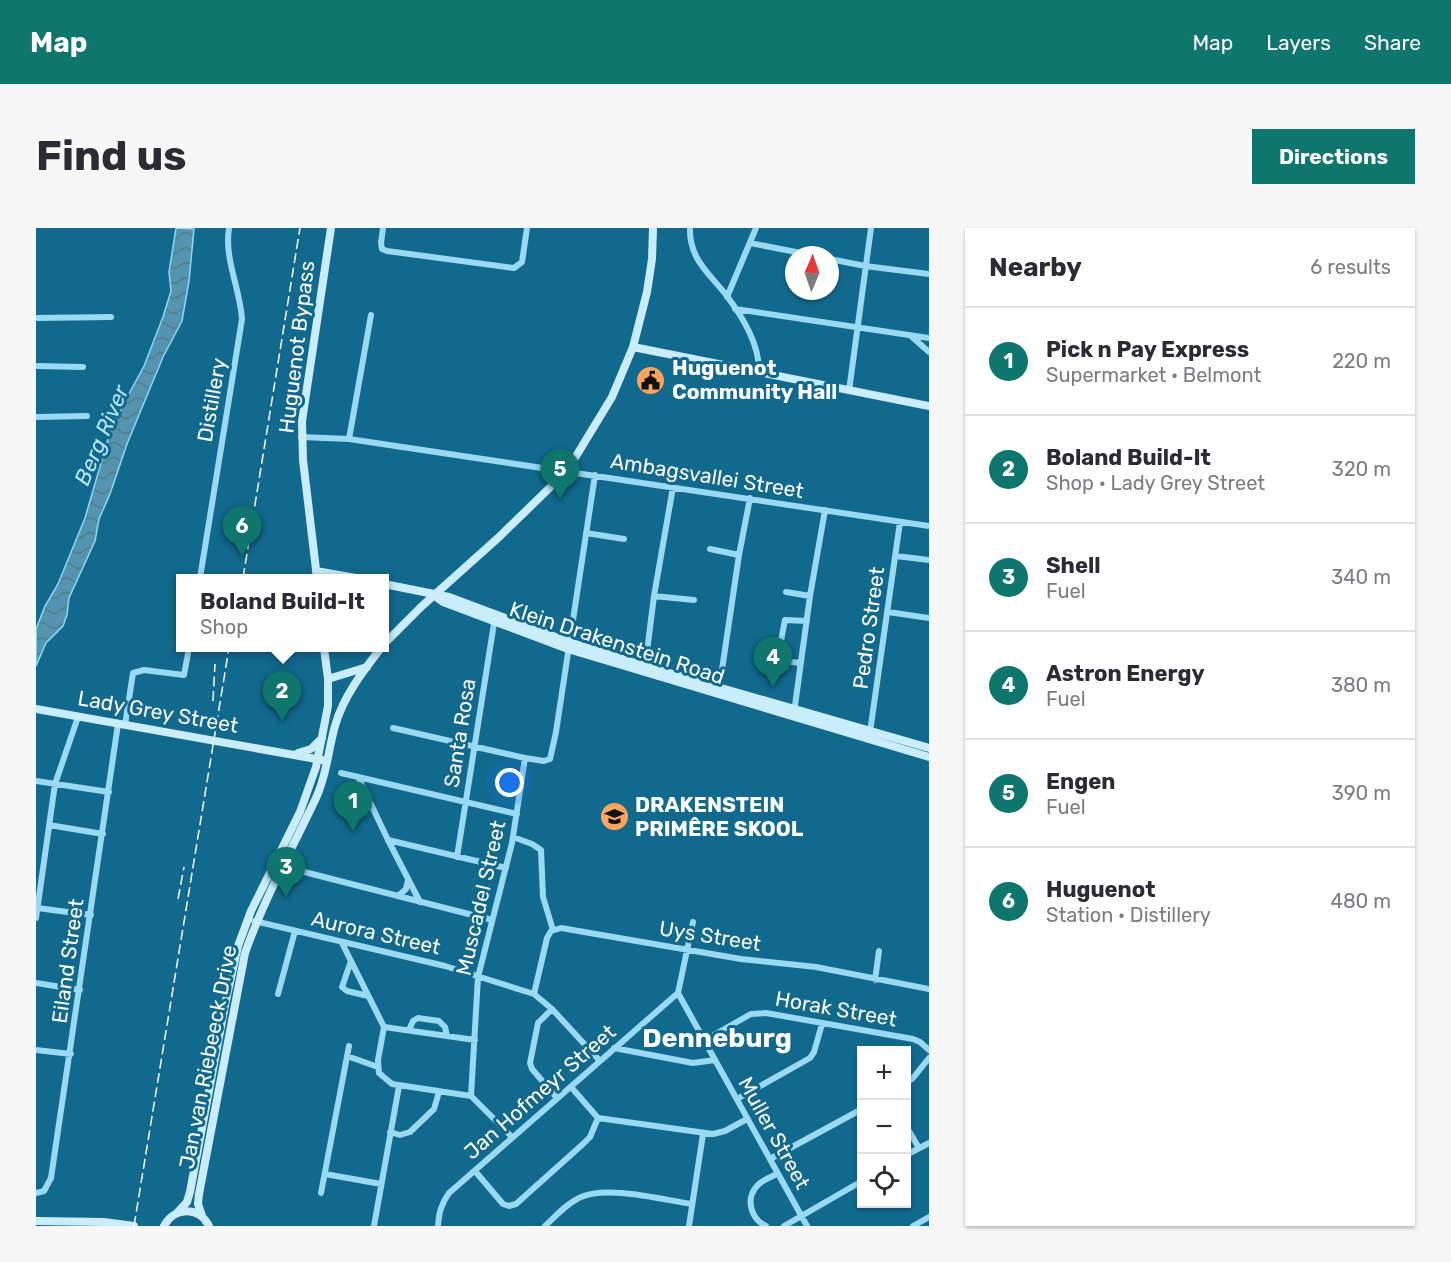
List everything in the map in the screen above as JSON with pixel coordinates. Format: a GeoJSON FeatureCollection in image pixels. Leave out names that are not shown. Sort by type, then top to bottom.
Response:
{"type":"FeatureCollection","features":[{"type":"Feature","properties":{"kind":"main road","name":"Huguenot Bypass"},"geometry":{"type":"LineString","coordinates":[[316,574],[301,437],[306,384],[331,228]]}},
{"type":"Feature","properties":{"kind":"main road","name":"Jan van Riebeeck Drive"},"geometry":{"type":"LineString","coordinates":[[389,639],[567,471],[612,397],[633,347],[647,292],[652,259],[653,228]]}},
{"type":"Feature","properties":{"kind":"main road"},"geometry":{"type":"LineString","coordinates":[[633,347],[929,406]]}},
{"type":"Feature","properties":{"kind":"main road","name":"Klein Drakenstein Road"},"geometry":{"type":"LineString","coordinates":[[389,585],[435,595],[443,602],[644,670],[870,735],[929,748]]}},
{"type":"Feature","properties":{"kind":"main road"},"geometry":{"type":"LineString","coordinates":[[318,759],[328,706],[325,652]]}},
{"type":"Feature","properties":{"kind":"main road","name":"Jan van Riebeeck Drive"},"geometry":{"type":"LineString","coordinates":[[177,1213],[187,1202],[190,1192],[235,957],[279,865],[316,797],[328,761],[334,727],[340,711],[350,691],[378,652]]}},
{"type":"Feature","properties":{"kind":"main road"},"geometry":{"type":"LineString","coordinates":[[328,679],[367,667]]}},
{"type":"Feature","properties":{"kind":"main road","name":"Lady Grey Street"},"geometry":{"type":"LineString","coordinates":[[36,703],[53,711]]}},
{"type":"Feature","properties":{"kind":"main road","name":"Lady Grey Street"},"geometry":{"type":"LineString","coordinates":[[36,709],[328,761]]}},
{"type":"Feature","properties":{"kind":"main road","name":"Klein Drakenstein Road"},"geometry":{"type":"LineString","coordinates":[[870,735],[929,757]]}},
{"type":"Feature","properties":{"kind":"main road"},"geometry":{"type":"LineString","coordinates":[[295,754],[311,749],[322,738]]}},
{"type":"Feature","properties":{"kind":"main road","name":"Jan van Riebeeck Drive"},"geometry":{"type":"LineString","coordinates":[[279,865],[312,781],[318,759]]}},
{"type":"Feature","properties":{"kind":"main road","name":"Jan van Riebeeck Drive"},"geometry":{"type":"LineString","coordinates":[[202,1216],[198,1204],[199,1194],[252,920]]}},
{"type":"Feature","properties":{"kind":"main road"},"geometry":{"type":"LineString","coordinates":[[162,1225],[177,1213],[190,1211],[202,1216],[209,1226]]}},
{"type":"Feature","properties":{"kind":"main road"},"geometry":{"type":"LineString","coordinates":[[36,1221],[104,1222],[133,1226]]}},
{"type":"Feature","properties":{"kind":"main road"},"geometry":{"type":"LineString","coordinates":[[89,1222],[104,1226]]}},
{"type":"Feature","properties":{"kind":"street","name":"Distillery"},"geometry":{"type":"LineString","coordinates":[[201,574],[242,319],[239,294],[228,250],[230,228]]}},
{"type":"Feature","properties":{"kind":"street"},"geometry":{"type":"LineString","coordinates":[[382,228],[382,249],[387,251],[514,268],[522,262],[527,228]]}},
{"type":"Feature","properties":{"kind":"street"},"geometry":{"type":"LineString","coordinates":[[690,228],[689,240],[697,260],[727,297],[758,351],[759,373]]}},
{"type":"Feature","properties":{"kind":"street"},"geometry":{"type":"LineString","coordinates":[[727,297],[756,228]]}},
{"type":"Feature","properties":{"kind":"street"},"geometry":{"type":"LineString","coordinates":[[849,391],[870,228]]}},
{"type":"Feature","properties":{"kind":"street"},"geometry":{"type":"LineString","coordinates":[[750,243],[785,250]]}},
{"type":"Feature","properties":{"kind":"street"},"geometry":{"type":"LineString","coordinates":[[839,261],[929,274]]}},
{"type":"Feature","properties":{"kind":"street"},"geometry":{"type":"LineString","coordinates":[[735,309],[929,338]]}},
{"type":"Feature","properties":{"kind":"street"},"geometry":{"type":"LineString","coordinates":[[349,439],[371,315]]}},
{"type":"Feature","properties":{"kind":"street"},"geometry":{"type":"LineString","coordinates":[[36,318],[111,317]]}},
{"type":"Feature","properties":{"kind":"street"},"geometry":{"type":"LineString","coordinates":[[910,336],[929,352]]}},
{"type":"Feature","properties":{"kind":"street"},"geometry":{"type":"LineString","coordinates":[[36,366],[83,367]]}},
{"type":"Feature","properties":{"kind":"street"},"geometry":{"type":"LineString","coordinates":[[36,417],[87,416]]}},
{"type":"Feature","properties":{"kind":"street","name":"Ambagsvallei Street"},"geometry":{"type":"LineString","coordinates":[[301,437],[349,439],[929,526]]}},
{"type":"Feature","properties":{"kind":"street"},"geometry":{"type":"LineString","coordinates":[[393,728],[525,758],[544,761],[552,757],[595,475]]}},
{"type":"Feature","properties":{"kind":"street"},"geometry":{"type":"LineString","coordinates":[[644,670],[673,487]]}},
{"type":"Feature","properties":{"kind":"street"},"geometry":{"type":"LineString","coordinates":[[719,691],[739,555],[750,498]]}},
{"type":"Feature","properties":{"kind":"street"},"geometry":{"type":"LineString","coordinates":[[794,713],[810,596],[825,510]]}},
{"type":"Feature","properties":{"kind":"street","name":"Pedro Street"},"geometry":{"type":"LineString","coordinates":[[870,735],[900,522]]}},
{"type":"Feature","properties":{"kind":"street"},"geometry":{"type":"LineString","coordinates":[[586,533],[624,539]]}},
{"type":"Feature","properties":{"kind":"street"},"geometry":{"type":"LineString","coordinates":[[710,549],[739,555]]}},
{"type":"Feature","properties":{"kind":"street"},"geometry":{"type":"LineString","coordinates":[[896,556],[929,560]]}},
{"type":"Feature","properties":{"kind":"street"},"geometry":{"type":"LineString","coordinates":[[786,592],[810,596]]}},
{"type":"Feature","properties":{"kind":"street"},"geometry":{"type":"LineString","coordinates":[[654,596],[693,600]]}},
{"type":"Feature","properties":{"kind":"street"},"geometry":{"type":"LineString","coordinates":[[888,612],[929,618]]}},
{"type":"Feature","properties":{"kind":"street","name":"Santa Rosa"},"geometry":{"type":"LineString","coordinates":[[457,857],[495,618]]}},
{"type":"Feature","properties":{"kind":"street"},"geometry":{"type":"LineString","coordinates":[[801,663],[780,659],[784,622],[788,619],[807,621]]}},
{"type":"Feature","properties":{"kind":"street"},"geometry":{"type":"LineString","coordinates":[[121,725],[133,673],[144,670],[184,675],[188,652]]}},
{"type":"Feature","properties":{"kind":"street"},"geometry":{"type":"LineString","coordinates":[[36,918],[55,784],[78,717]]}},
{"type":"Feature","properties":{"kind":"street","name":"Eiland Street"},"geometry":{"type":"LineString","coordinates":[[36,1193],[44,1191],[51,1178],[121,725]]}},
{"type":"Feature","properties":{"kind":"street","name":"Muscadel Street"},"geometry":{"type":"LineString","coordinates":[[471,1096],[478,977],[518,814],[525,758]]}},
{"type":"Feature","properties":{"kind":"street"},"geometry":{"type":"LineString","coordinates":[[341,773],[518,814]]}},
{"type":"Feature","properties":{"kind":"street"},"geometry":{"type":"LineString","coordinates":[[359,778],[420,902]]}},
{"type":"Feature","properties":{"kind":"street"},"geometry":{"type":"LineString","coordinates":[[36,781],[109,792]]}},
{"type":"Feature","properties":{"kind":"street"},"geometry":{"type":"LineString","coordinates":[[50,825],[103,834]]}},
{"type":"Feature","properties":{"kind":"street"},"geometry":{"type":"LineString","coordinates":[[513,837],[541,850],[543,897],[553,930],[547,938],[534,994]]}},
{"type":"Feature","properties":{"kind":"street"},"geometry":{"type":"LineString","coordinates":[[388,840],[506,868]]}},
{"type":"Feature","properties":{"kind":"street"},"geometry":{"type":"LineString","coordinates":[[279,865],[492,920]]}},
{"type":"Feature","properties":{"kind":"street"},"geometry":{"type":"LineString","coordinates":[[398,896],[406,889],[408,879]]}},
{"type":"Feature","properties":{"kind":"street"},"geometry":{"type":"LineString","coordinates":[[37,908],[91,915]]}},
{"type":"Feature","properties":{"kind":"street","name":"Aurora Street"},"geometry":{"type":"LineString","coordinates":[[252,920],[445,966],[534,994],[600,1061]]}},
{"type":"Feature","properties":{"kind":"street"},"geometry":{"type":"LineString","coordinates":[[678,993],[693,922]]}},
{"type":"Feature","properties":{"kind":"street","name":"Uys Street"},"geometry":{"type":"LineString","coordinates":[[553,930],[561,928],[741,959],[816,968],[929,989]]}},
{"type":"Feature","properties":{"kind":"street"},"geometry":{"type":"LineString","coordinates":[[278,994],[295,932]]}},
{"type":"Feature","properties":{"kind":"street"},"geometry":{"type":"LineString","coordinates":[[342,943],[384,1027],[378,1067],[387,1081],[399,1086],[471,1096],[512,1137]]}},
{"type":"Feature","properties":{"kind":"street"},"geometry":{"type":"LineString","coordinates":[[875,980],[879,951]]}},
{"type":"Feature","properties":{"kind":"street"},"geometry":{"type":"LineString","coordinates":[[351,962],[342,987],[347,991],[368,996]]}},
{"type":"Feature","properties":{"kind":"street"},"geometry":{"type":"LineString","coordinates":[[36,983],[80,990]]}},
{"type":"Feature","properties":{"kind":"street","name":"Muller Street"},"geometry":{"type":"LineString","coordinates":[[678,993],[807,1226]]}},
{"type":"Feature","properties":{"kind":"street","name":"Jan Hofmeyr Street"},"geometry":{"type":"LineString","coordinates":[[438,1226],[442,1202],[449,1193],[678,993]]}},
{"type":"Feature","properties":{"kind":"street"},"geometry":{"type":"LineString","coordinates":[[552,1010],[538,1023],[530,1062],[532,1069],[557,1098]]}},
{"type":"Feature","properties":{"kind":"street","name":"Horak Street"},"geometry":{"type":"LineString","coordinates":[[705,1040],[743,1018],[758,1013],[913,1039],[929,1050]]}},
{"type":"Feature","properties":{"kind":"street"},"geometry":{"type":"LineString","coordinates":[[409,1030],[413,1021],[418,1018],[439,1021],[445,1027],[447,1036]]}},
{"type":"Feature","properties":{"kind":"street"},"geometry":{"type":"LineString","coordinates":[[737,1099],[810,1058],[822,1024]]}},
{"type":"Feature","properties":{"kind":"street"},"geometry":{"type":"LineString","coordinates":[[384,1027],[475,1040]]}},
{"type":"Feature","properties":{"kind":"street"},"geometry":{"type":"LineString","coordinates":[[321,1193],[349,1046]]}},
{"type":"Feature","properties":{"kind":"street"},"geometry":{"type":"LineString","coordinates":[[614,1048],[693,1063],[715,1060]]}},
{"type":"Feature","properties":{"kind":"street"},"geometry":{"type":"LineString","coordinates":[[36,1050],[71,1054]]}},
{"type":"Feature","properties":{"kind":"street"},"geometry":{"type":"LineString","coordinates":[[347,1056],[378,1067]]}},
{"type":"Feature","properties":{"kind":"street"},"geometry":{"type":"LineString","coordinates":[[911,1079],[929,1058]]}},
{"type":"Feature","properties":{"kind":"street"},"geometry":{"type":"LineString","coordinates":[[374,1226],[399,1086]]}},
{"type":"Feature","properties":{"kind":"street"},"geometry":{"type":"LineString","coordinates":[[571,1088],[598,1118],[703,1134],[725,1131],[747,1119]]}},
{"type":"Feature","properties":{"kind":"street"},"geometry":{"type":"LineString","coordinates":[[390,1132],[400,1135],[410,1132],[434,1109],[439,1092]]}},
{"type":"Feature","properties":{"kind":"street"},"geometry":{"type":"LineString","coordinates":[[770,1160],[857,1111]]}},
{"type":"Feature","properties":{"kind":"street"},"geometry":{"type":"LineString","coordinates":[[475,1171],[503,1204],[509,1206],[516,1204],[584,1144],[590,1137],[598,1118]]}},
{"type":"Feature","properties":{"kind":"street"},"geometry":{"type":"LineString","coordinates":[[689,1226],[703,1134]]}},
{"type":"Feature","properties":{"kind":"street"},"geometry":{"type":"LineString","coordinates":[[911,1134],[919,1148]]}},
{"type":"Feature","properties":{"kind":"street"},"geometry":{"type":"LineString","coordinates":[[908,1154],[929,1143]]}},
{"type":"Feature","properties":{"kind":"street"},"geometry":{"type":"LineString","coordinates":[[325,1174],[381,1184]]}},
{"type":"Feature","properties":{"kind":"street"},"geometry":{"type":"LineString","coordinates":[[766,1226],[755,1218],[750,1198],[759,1184],[777,1174]]}},
{"type":"Feature","properties":{"kind":"street"},"geometry":{"type":"LineString","coordinates":[[784,1226],[857,1183]]}},
{"type":"Feature","properties":{"kind":"street"},"geometry":{"type":"LineString","coordinates":[[545,1226],[570,1203],[582,1197],[606,1191],[692,1204]]}},
{"type":"Feature","properties":{"kind":"street"},"geometry":{"type":"LineString","coordinates":[[913,1226],[929,1217]]}},
{"type":"Feature","properties":{"kind":"water"},"geometry":{"type":"Polygon","coordinates":[[[176,228],[194,229],[182,321],[163,357],[127,444],[99,519],[95,541],[69,598],[63,626],[46,643],[36,666],[36,629],[45,606],[58,584],[85,518],[112,425],[144,366],[163,317],[171,291],[169,272],[176,228]]]}},
{"type":"Feature","properties":{"kind":"railway"},"geometry":{"type":"LineString","coordinates":[[244,574],[300,228]]}},
{"type":"Feature","properties":{"kind":"railway"},"geometry":{"type":"LineString","coordinates":[[134,1226],[228,652]]}},
{"type":"Feature","properties":{"kind":"railway"},"geometry":{"type":"LineString","coordinates":[[213,701],[215,664]]}},
{"type":"Feature","properties":{"kind":"railway"},"geometry":{"type":"LineString","coordinates":[[178,899],[184,867]]}},
{"type":"Feature","properties":{"kind":"place","name":"Huguenot Community Hall"},"geometry":{"type":"Point","coordinates":[651,380]}},
{"type":"Feature","properties":{"kind":"place","name":"Engen"},"geometry":{"type":"Point","coordinates":[560,499]}},
{"type":"Feature","properties":{"kind":"place","name":"Huguenot"},"geometry":{"type":"Point","coordinates":[242,556]}},
{"type":"Feature","properties":{"kind":"place","name":"Astron Energy"},"geometry":{"type":"Point","coordinates":[773,687]}},
{"type":"Feature","properties":{"kind":"place","name":"Boland Build-It"},"geometry":{"type":"Point","coordinates":[282,721]}},
{"type":"Feature","properties":{"kind":"place","name":"DRAKENSTEIN PRIMÊRE SKOOL"},"geometry":{"type":"Point","coordinates":[614,817]}},
{"type":"Feature","properties":{"kind":"place","name":"Pick n Pay Express"},"geometry":{"type":"Point","coordinates":[353,831]}},
{"type":"Feature","properties":{"kind":"place","name":"Shell"},"geometry":{"type":"Point","coordinates":[286,897]}},
{"type":"Feature","properties":{"kind":"district","name":"Denneburg"},"geometry":{"type":"Point","coordinates":[717,1038]}},
{"type":"Feature","properties":{"kind":"water label","name":"Berg River"},"geometry":{"type":"Point","coordinates":[101,435]}}]}
